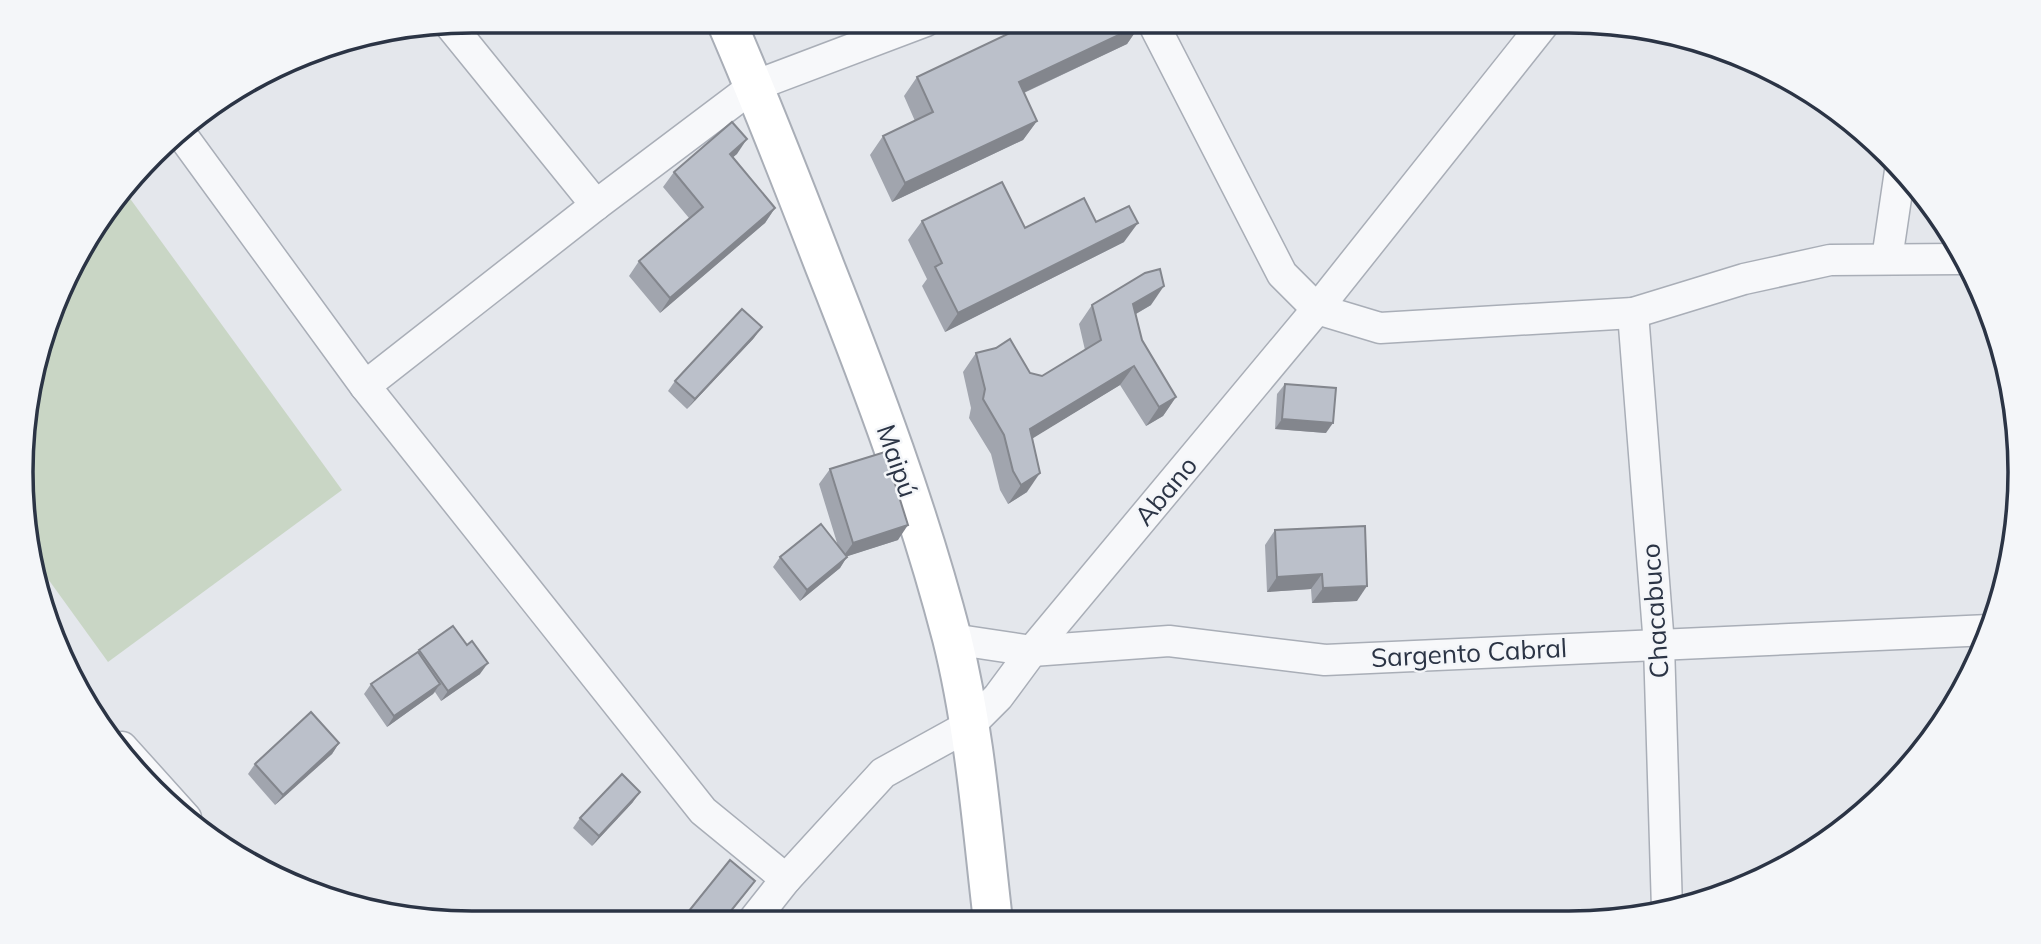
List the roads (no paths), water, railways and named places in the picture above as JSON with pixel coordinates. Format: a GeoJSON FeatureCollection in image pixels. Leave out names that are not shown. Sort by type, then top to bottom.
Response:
{"type":"FeatureCollection","features":[{"type":"Feature","properties":{"kind":"main road","name":"Maipú"},"geometry":{"type":"LineString","coordinates":[[731,33],[754,86],[906,484],[952,639],[970,725],[992,911]]}},
{"type":"Feature","properties":{"kind":"street"},"geometry":{"type":"LineString","coordinates":[[365,386],[596,205],[754,86],[894,33]]}},
{"type":"Feature","properties":{"kind":"street"},"geometry":{"type":"LineString","coordinates":[[1158,33],[1282,274],[1317,309],[1380,327],[1633,313],[1744,279],[1830,260],[1953,260]]}},
{"type":"Feature","properties":{"kind":"street","name":"Abano"},"geometry":{"type":"LineString","coordinates":[[761,911],[786,879],[883,773],[970,725],[998,697],[1032,651],[1317,309],[1535,33]]}},
{"type":"Feature","properties":{"kind":"street"},"geometry":{"type":"LineString","coordinates":[[457,34],[596,205]]}},
{"type":"Feature","properties":{"kind":"street"},"geometry":{"type":"LineString","coordinates":[[185,140],[365,386],[703,811],[786,879]]}},
{"type":"Feature","properties":{"kind":"street"},"geometry":{"type":"LineString","coordinates":[[1887,259],[1898,182]]}},
{"type":"Feature","properties":{"kind":"street","name":"Chacabuco"},"geometry":{"type":"LineString","coordinates":[[1633,313],[1659,645],[1667,899]]}},
{"type":"Feature","properties":{"kind":"street","name":"Sargento Cabral"},"geometry":{"type":"LineString","coordinates":[[952,639],[1032,651],[1169,641],[1325,660],[1978,631]]}}]}
